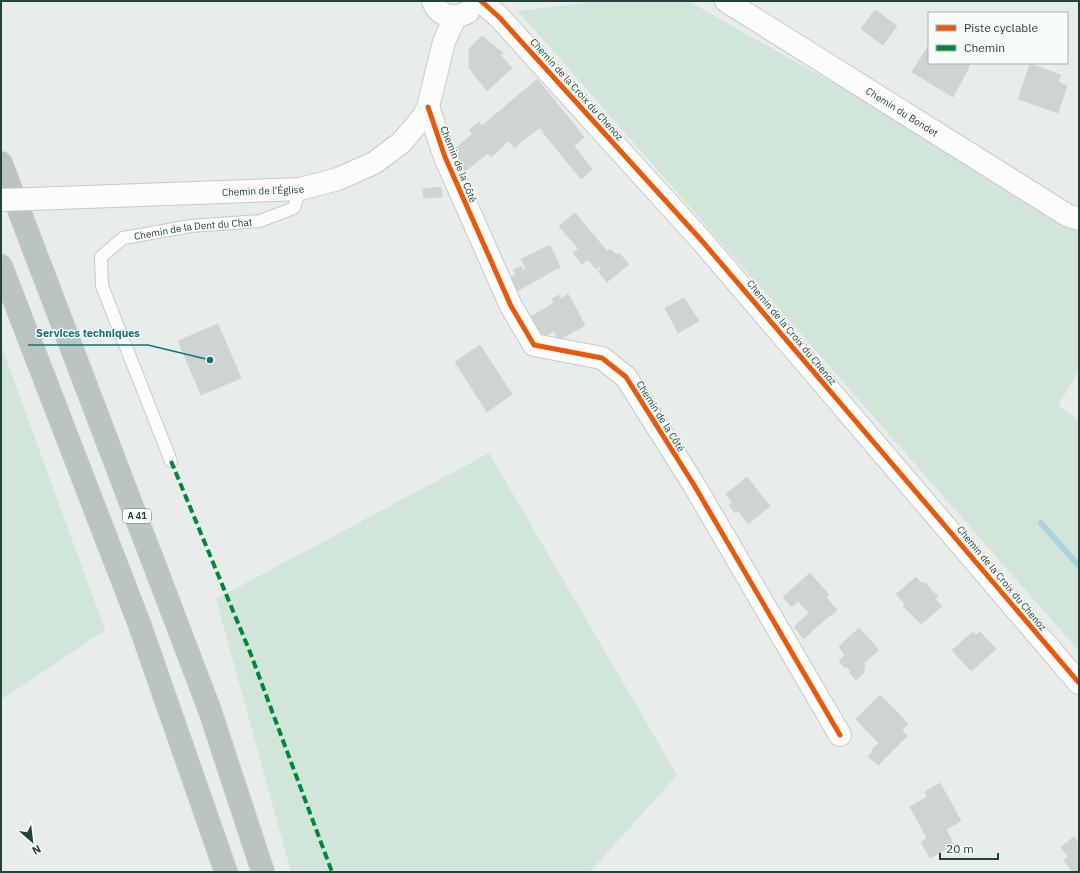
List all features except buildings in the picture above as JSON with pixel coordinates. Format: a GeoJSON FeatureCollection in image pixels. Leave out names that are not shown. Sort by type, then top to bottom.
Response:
{"type":"FeatureCollection","features":[{"type":"Feature","properties":{"kind":"highway","name":"A 41"},"geometry":{"type":"LineString","coordinates":[[1,163],[209,708],[263,872]]}},
{"type":"Feature","properties":{"kind":"highway"},"geometry":{"type":"LineString","coordinates":[[1,266],[139,622],[226,872]]}},
{"type":"Feature","properties":{"kind":"street","name":"Chemin du Bondet"},"geometry":{"type":"LineString","coordinates":[[726,1],[1067,215],[1079,219]]}},
{"type":"Feature","properties":{"kind":"street","name":"Chemin de la Croix du Chenoz"},"geometry":{"type":"LineString","coordinates":[[460,7],[499,17],[702,241],[1079,682]]}},
{"type":"Feature","properties":{"kind":"street","name":"Chemin de l'Église"},"geometry":{"type":"LineString","coordinates":[[1,200],[300,189],[338,179],[374,163],[401,143],[423,117],[428,107],[444,42],[460,7]]}},
{"type":"Feature","properties":{"kind":"street","name":"Chemin de la Côté"},"geometry":{"type":"LineString","coordinates":[[428,107],[448,164],[511,306],[534,345],[602,358],[626,377],[694,485],[840,735]]}},
{"type":"Feature","properties":{"kind":"lane","name":"Chemin de la Dent du Chat"},"geometry":{"type":"LineString","coordinates":[[171,461],[102,286],[101,257],[122,238],[191,226],[260,221],[294,208],[300,189]]}},
{"type":"Feature","properties":{"kind":"green space"},"geometry":{"type":"Polygon","coordinates":[[[600,1],[688,1],[1079,222],[1079,370],[1058,406],[1079,420],[1079,651],[518,11],[600,1]]]}},
{"type":"Feature","properties":{"kind":"green space"},"geometry":{"type":"Polygon","coordinates":[[[1,345],[105,630],[1,700],[1,345]]]}},
{"type":"Feature","properties":{"kind":"green space"},"geometry":{"type":"Polygon","coordinates":[[[489,453],[677,775],[590,872],[291,872],[216,599],[489,453]]]}},
{"type":"Feature","properties":{"kind":"waterway"},"geometry":{"type":"LineString","coordinates":[[1041,523],[1079,566]]}},
{"type":"Feature","properties":{"kind":"marked path"},"geometry":{"type":"LineString","coordinates":[[171,461],[250,652],[332,872]]}},
{"type":"Feature","properties":{"kind":"cycle path"},"geometry":{"type":"LineString","coordinates":[[481,1],[499,17],[702,241],[1079,683]]}},
{"type":"Feature","properties":{"kind":"cycle path"},"geometry":{"type":"LineString","coordinates":[[428,107],[445,157],[511,306],[534,345],[602,358],[626,377],[694,485],[840,735]]}},
{"type":"Feature","properties":{"kind":"place","name":"Services techniques"},"geometry":{"type":"Point","coordinates":[210,360]}}]}
